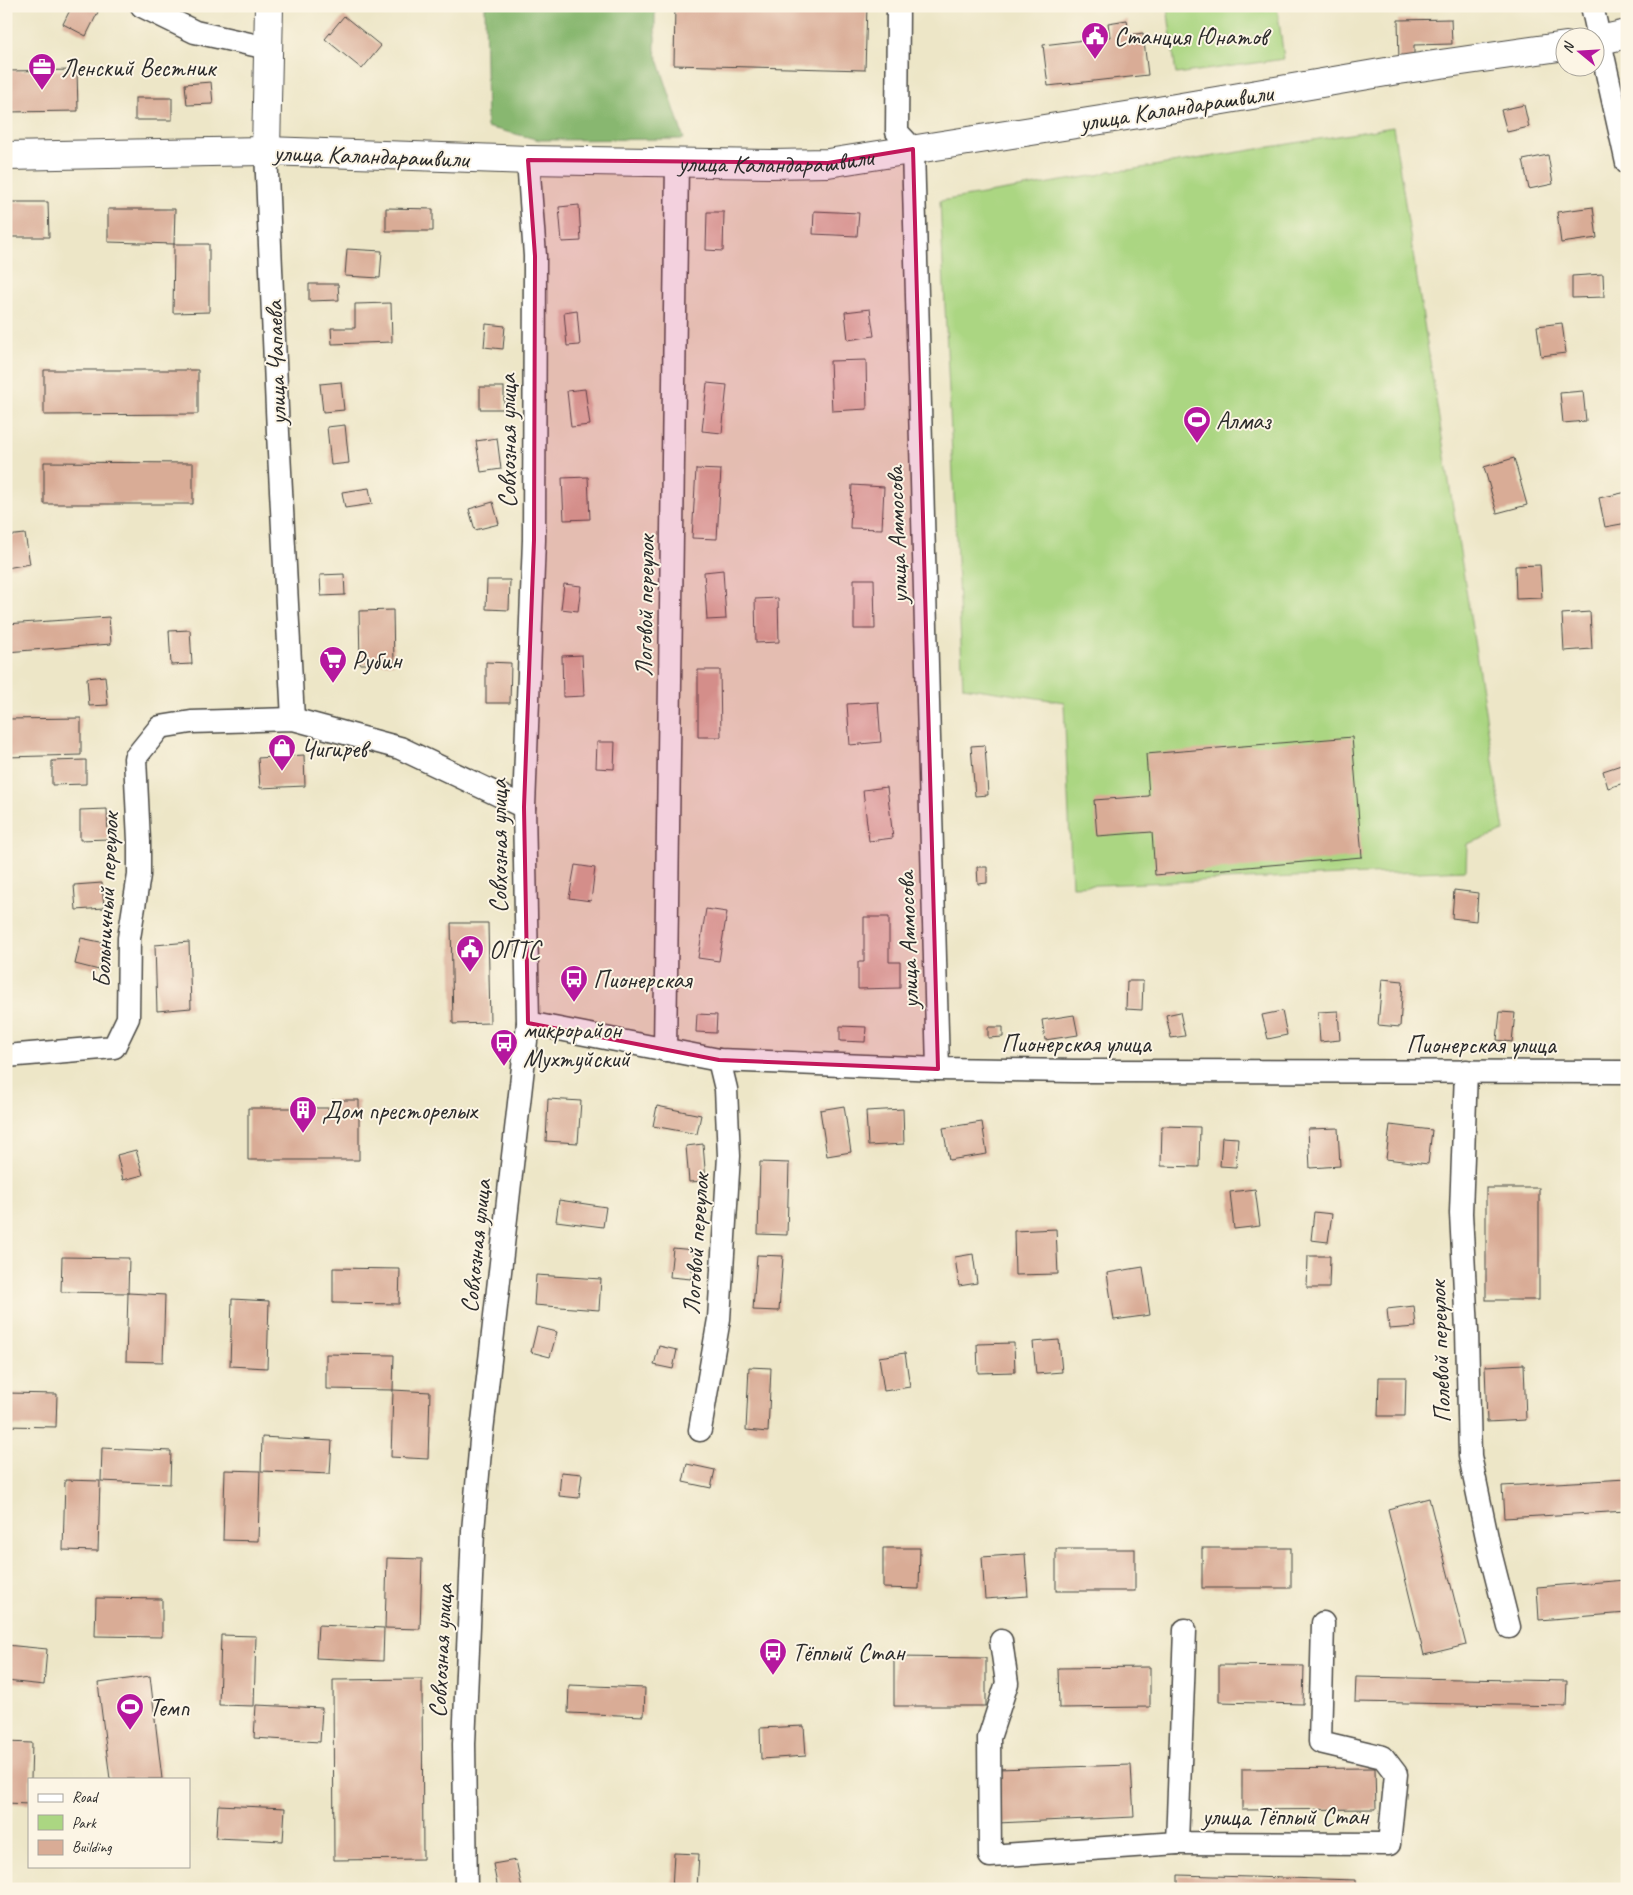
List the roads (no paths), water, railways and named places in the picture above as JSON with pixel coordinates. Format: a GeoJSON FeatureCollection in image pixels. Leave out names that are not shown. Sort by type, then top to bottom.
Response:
{"type":"FeatureCollection","features":[{"type":"Feature","properties":{"kind":"main road","name":"улица Чапаева"},"geometry":{"type":"LineString","coordinates":[[266,151],[269,6]]}},
{"type":"Feature","properties":{"kind":"main road"},"geometry":{"type":"LineString","coordinates":[[1606,39],[1627,34]]}},
{"type":"Feature","properties":{"kind":"main road","name":"улица Каландарашвили"},"geometry":{"type":"LineString","coordinates":[[6,156],[266,151],[528,160],[828,163],[1158,111],[1392,71],[1556,47]]}},
{"type":"Feature","properties":{"kind":"street"},"geometry":{"type":"LineString","coordinates":[[142,6],[195,32],[268,48]]}},
{"type":"Feature","properties":{"kind":"street"},"geometry":{"type":"LineString","coordinates":[[898,6],[896,132],[913,149]]}},
{"type":"Feature","properties":{"kind":"street"},"geometry":{"type":"LineString","coordinates":[[1592,6],[1595,28]]}},
{"type":"Feature","properties":{"kind":"street"},"geometry":{"type":"LineString","coordinates":[[1606,78],[1627,163]]}},
{"type":"Feature","properties":{"kind":"street","name":"улица Аммосова"},"geometry":{"type":"LineString","coordinates":[[913,149],[938,1069]]}},
{"type":"Feature","properties":{"kind":"street","name":"улица Чапаева"},"geometry":{"type":"LineString","coordinates":[[266,151],[293,719]]}},
{"type":"Feature","properties":{"kind":"street","name":"Совхозная улица"},"geometry":{"type":"LineString","coordinates":[[466,1889],[464,1744],[474,1531],[482,1430],[528,1023],[524,807],[534,530],[535,256],[528,160]]}},
{"type":"Feature","properties":{"kind":"street","name":"Логовой переулок"},"geometry":{"type":"LineString","coordinates":[[665,1050],[677,162]]}},
{"type":"Feature","properties":{"kind":"street"},"geometry":{"type":"LineString","coordinates":[[293,719],[400,748],[524,807]]}},
{"type":"Feature","properties":{"kind":"street","name":"Больничный переулок"},"geometry":{"type":"LineString","coordinates":[[6,1056],[114,1047],[128,1018],[129,938],[139,876],[135,758],[160,727],[191,722],[293,719]]}},
{"type":"Feature","properties":{"kind":"street","name":"Пионерская улица"},"geometry":{"type":"LineString","coordinates":[[528,1023],[719,1060],[938,1069],[1074,1071],[1627,1072]]}},
{"type":"Feature","properties":{"kind":"street","name":"Логовой переулок"},"geometry":{"type":"LineString","coordinates":[[700,1430],[702,1408],[719,1319],[729,1156],[726,1089],[719,1060]]}},
{"type":"Feature","properties":{"kind":"street","name":"Полевой переулок"},"geometry":{"type":"LineString","coordinates":[[1466,1071],[1461,1213],[1467,1330],[1470,1456],[1490,1552],[1509,1627]]}},
{"type":"Feature","properties":{"kind":"street","name":"улица Тёплый Стан"},"geometry":{"type":"LineString","coordinates":[[1185,1630],[1178,1843],[1389,1844],[1396,1774],[1383,1757],[1320,1742],[1323,1623]]}},
{"type":"Feature","properties":{"kind":"street"},"geometry":{"type":"LineString","coordinates":[[1000,1641],[1007,1683],[989,1738],[990,1856],[1178,1843]]}},
{"type":"Feature","properties":{"kind":"place","name":"Станция Юнатов"},"geometry":{"type":"Point","coordinates":[1095,60]}},
{"type":"Feature","properties":{"kind":"place","name":"Ленский Вестник"},"geometry":{"type":"Point","coordinates":[42,91]}},
{"type":"Feature","properties":{"kind":"place","name":"Алмаз"},"geometry":{"type":"Point","coordinates":[1197,444]}},
{"type":"Feature","properties":{"kind":"place","name":"Рубин"},"geometry":{"type":"Point","coordinates":[333,684]}},
{"type":"Feature","properties":{"kind":"place","name":"Чигирев"},"geometry":{"type":"Point","coordinates":[282,772]}},
{"type":"Feature","properties":{"kind":"place","name":"ОПТС"},"geometry":{"type":"Point","coordinates":[470,973]}},
{"type":"Feature","properties":{"kind":"place","name":"Пионерская"},"geometry":{"type":"Point","coordinates":[574,1003]}},
{"type":"Feature","properties":{"kind":"place","name":"микрорайон Мухтуйский"},"geometry":{"type":"Point","coordinates":[504,1067]}},
{"type":"Feature","properties":{"kind":"place","name":"Дом престорелых"},"geometry":{"type":"Point","coordinates":[303,1134]}},
{"type":"Feature","properties":{"kind":"place","name":"Тёплый Стан"},"geometry":{"type":"Point","coordinates":[773,1676]}},
{"type":"Feature","properties":{"kind":"place","name":"Темп"},"geometry":{"type":"Point","coordinates":[130,1731]}}]}
